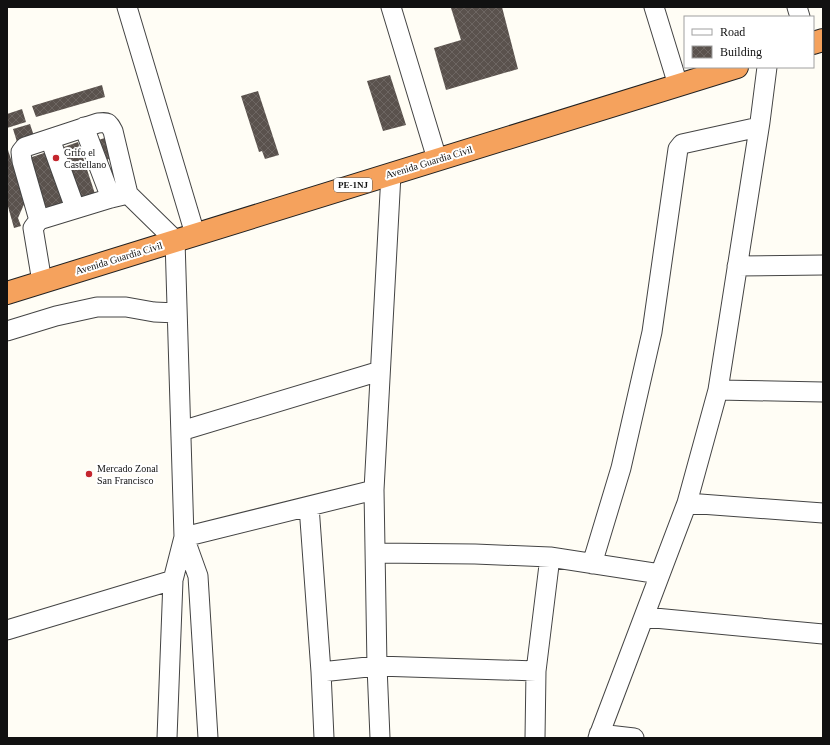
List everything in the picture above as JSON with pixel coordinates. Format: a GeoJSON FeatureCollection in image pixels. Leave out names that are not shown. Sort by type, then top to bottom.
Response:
{"type":"FeatureCollection","features":[{"type":"Feature","properties":{"kind":"highway","name":"Avenida Guardia Civil"},"geometry":{"type":"LineString","coordinates":[[7,293],[734,68]]}},
{"type":"Feature","properties":{"kind":"street"},"geometry":{"type":"LineString","coordinates":[[127,7],[185,237],[177,313],[184,537],[173,580],[167,738]]}},
{"type":"Feature","properties":{"kind":"street"},"geometry":{"type":"LineString","coordinates":[[391,7],[437,160]]}},
{"type":"Feature","properties":{"kind":"street"},"geometry":{"type":"LineString","coordinates":[[654,7],[678,85]]}},
{"type":"Feature","properties":{"kind":"street"},"geometry":{"type":"LineString","coordinates":[[634,738],[599,736],[687,502],[718,390],[767,68]]}},
{"type":"Feature","properties":{"kind":"street"},"geometry":{"type":"LineString","coordinates":[[39,220],[22,161],[21,152],[25,147],[84,127],[98,123],[109,123],[113,131],[120,196]]}},
{"type":"Feature","properties":{"kind":"street"},"geometry":{"type":"LineString","coordinates":[[84,127],[120,196],[185,237]]}},
{"type":"Feature","properties":{"kind":"street"},"geometry":{"type":"LineString","coordinates":[[592,564],[621,468],[652,332],[678,149],[682,144],[759,127]]}},
{"type":"Feature","properties":{"kind":"street"},"geometry":{"type":"LineString","coordinates":[[50,139],[75,208]]}},
{"type":"Feature","properties":{"kind":"street"},"geometry":{"type":"LineString","coordinates":[[380,738],[377,666],[374,490],[391,174]]}},
{"type":"Feature","properties":{"kind":"street"},"geometry":{"type":"LineString","coordinates":[[42,282],[33,228],[39,220],[75,208],[120,196]]}},
{"type":"Feature","properties":{"kind":"street"},"geometry":{"type":"LineString","coordinates":[[737,266],[823,265]]}},
{"type":"Feature","properties":{"kind":"street"},"geometry":{"type":"LineString","coordinates":[[7,331],[56,316],[97,307],[126,307],[154,312],[177,313]]}},
{"type":"Feature","properties":{"kind":"street"},"geometry":{"type":"LineString","coordinates":[[181,431],[380,371]]}},
{"type":"Feature","properties":{"kind":"street"},"geometry":{"type":"LineString","coordinates":[[718,390],[823,392]]}},
{"type":"Feature","properties":{"kind":"street"},"geometry":{"type":"LineString","coordinates":[[184,537],[374,490]]}},
{"type":"Feature","properties":{"kind":"street"},"geometry":{"type":"LineString","coordinates":[[687,502],[823,513]]}},
{"type":"Feature","properties":{"kind":"street"},"geometry":{"type":"LineString","coordinates":[[309,506],[321,672],[324,738]]}},
{"type":"Feature","properties":{"kind":"street"},"geometry":{"type":"LineString","coordinates":[[184,537],[198,576],[208,738]]}},
{"type":"Feature","properties":{"kind":"street"},"geometry":{"type":"LineString","coordinates":[[376,553],[475,554],[550,557],[660,574]]}},
{"type":"Feature","properties":{"kind":"street"},"geometry":{"type":"LineString","coordinates":[[535,738],[536,671],[550,557]]}},
{"type":"Feature","properties":{"kind":"street"},"geometry":{"type":"LineString","coordinates":[[7,630],[173,580]]}},
{"type":"Feature","properties":{"kind":"street"},"geometry":{"type":"LineString","coordinates":[[644,617],[823,634]]}},
{"type":"Feature","properties":{"kind":"street"},"geometry":{"type":"LineString","coordinates":[[321,672],[377,666],[536,671]]}},
{"type":"Feature","properties":{"kind":"building"},"geometry":{"type":"Polygon","coordinates":[[[502,7],[518,69],[446,90],[434,48],[461,40],[451,8],[502,7]]]}},
{"type":"Feature","properties":{"kind":"building"},"geometry":{"type":"Polygon","coordinates":[[[390,75],[406,125],[383,131],[367,81],[390,75]]]}},
{"type":"Feature","properties":{"kind":"building"},"geometry":{"type":"Polygon","coordinates":[[[102,85],[105,97],[36,117],[32,106],[102,85]]]}},
{"type":"Feature","properties":{"kind":"building"},"geometry":{"type":"Polygon","coordinates":[[[258,91],[279,155],[265,159],[262,151],[259,152],[241,96],[258,91]]]}},
{"type":"Feature","properties":{"kind":"building"},"geometry":{"type":"Polygon","coordinates":[[[22,109],[26,122],[7,128],[7,114],[22,109]]]}},
{"type":"Feature","properties":{"kind":"building"},"geometry":{"type":"Polygon","coordinates":[[[30,124],[34,136],[17,142],[13,129],[30,124]]]}},
{"type":"Feature","properties":{"kind":"building"},"geometry":{"type":"Polygon","coordinates":[[[105,138],[112,158],[98,163],[91,142],[105,138]]]}},
{"type":"Feature","properties":{"kind":"building"},"geometry":{"type":"Polygon","coordinates":[[[78,142],[97,200],[77,207],[58,149],[78,142]]]}},
{"type":"Feature","properties":{"kind":"building"},"geometry":{"type":"Polygon","coordinates":[[[7,150],[25,202],[18,218],[21,226],[14,228],[7,203],[7,150]]]}},
{"type":"Feature","properties":{"kind":"building"},"geometry":{"type":"Polygon","coordinates":[[[47,152],[65,209],[45,215],[26,159],[47,152]]]}},
{"type":"Feature","properties":{"kind":"place","name":"Grifo el Castellano"},"geometry":{"type":"Point","coordinates":[56,158]}},
{"type":"Feature","properties":{"kind":"place","name":"Mercado Zonal San Francisco"},"geometry":{"type":"Point","coordinates":[89,474]}}]}
